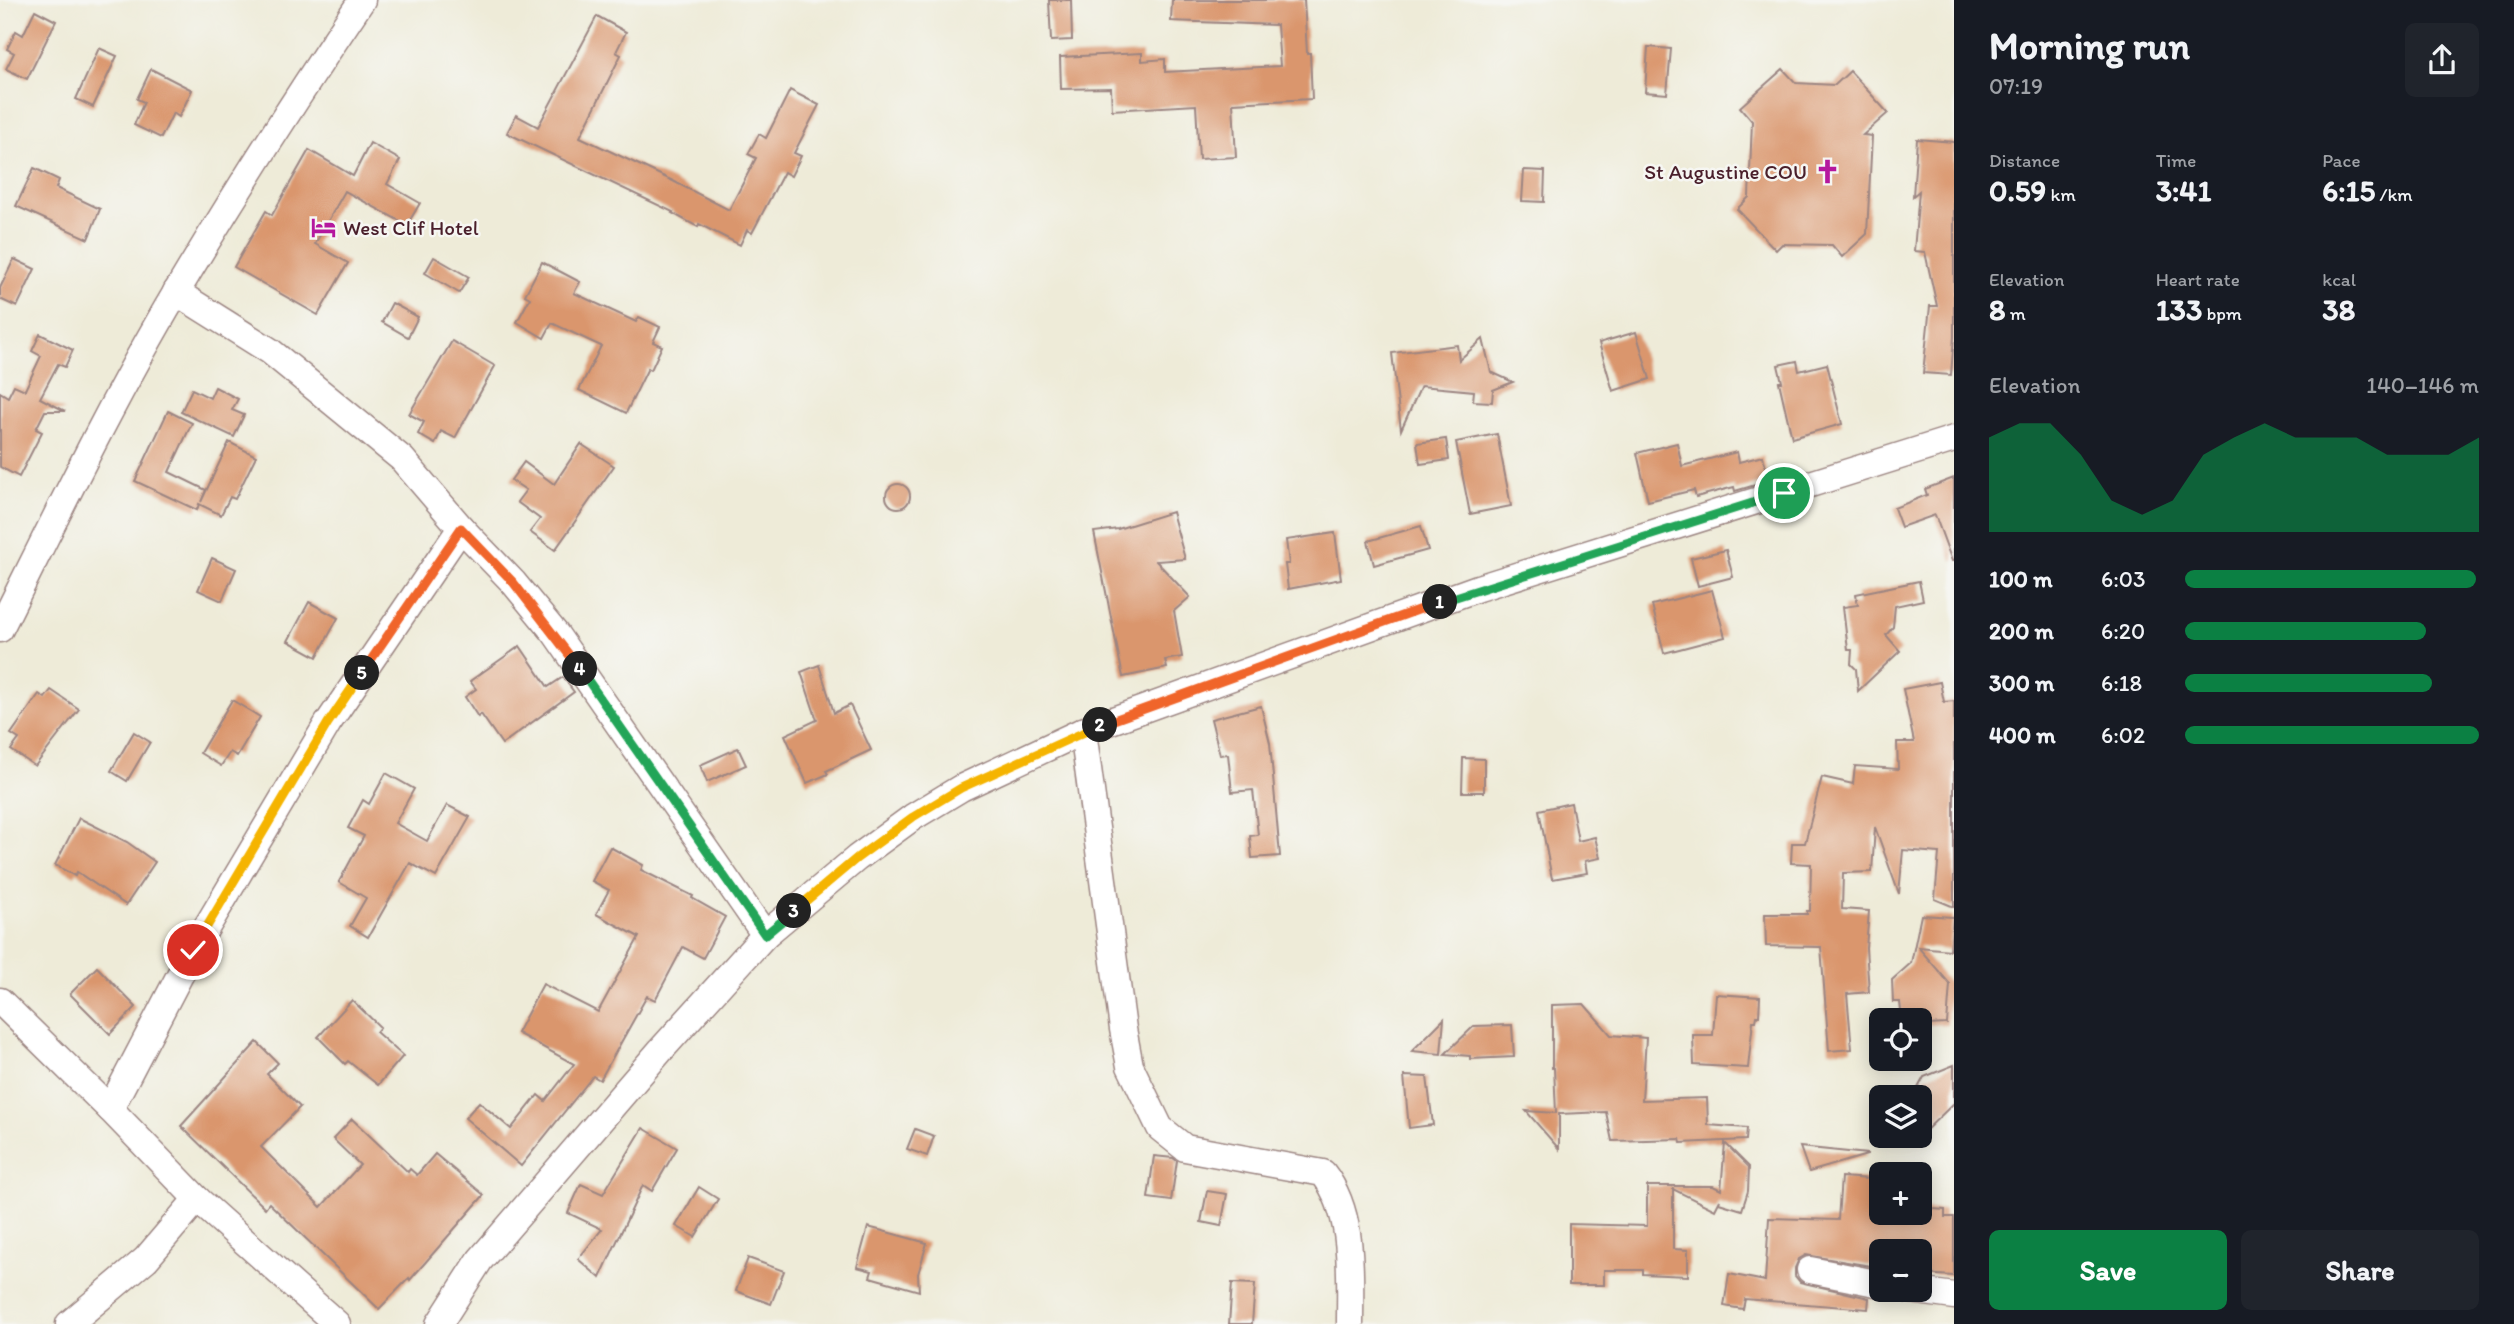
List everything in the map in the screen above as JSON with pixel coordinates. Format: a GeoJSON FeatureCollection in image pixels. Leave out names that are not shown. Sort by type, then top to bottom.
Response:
{"type":"FeatureCollection","features":[{"type":"Feature","properties":{"kind":"street"},"geometry":{"type":"LineString","coordinates":[[0,629],[176,292],[362,0]]}},
{"type":"Feature","properties":{"kind":"street"},"geometry":{"type":"LineString","coordinates":[[176,292],[270,351],[402,459],[461,528],[513,582],[555,633],[765,935]]}},
{"type":"Feature","properties":{"kind":"street"},"geometry":{"type":"LineString","coordinates":[[439,1324],[480,1260],[660,1051],[765,935],[857,858],[913,817],[961,788],[1083,731],[1478,588],[1954,439]]}},
{"type":"Feature","properties":{"kind":"street"},"geometry":{"type":"LineString","coordinates":[[110,1109],[193,950],[328,723],[461,528]]}},
{"type":"Feature","properties":{"kind":"street"},"geometry":{"type":"LineString","coordinates":[[1083,731],[1130,1066],[1160,1128],[1185,1147],[1323,1173],[1331,1184],[1346,1223],[1350,1268],[1350,1324]]}},
{"type":"Feature","properties":{"kind":"street"},"geometry":{"type":"LineString","coordinates":[[0,1002],[110,1109],[197,1199],[337,1324]]}},
{"type":"Feature","properties":{"kind":"street"},"geometry":{"type":"LineString","coordinates":[[69,1324],[146,1259],[197,1199]]}},
{"type":"Feature","properties":{"kind":"street"},"geometry":{"type":"LineString","coordinates":[[1810,1270],[1869,1282]]}},
{"type":"Feature","properties":{"kind":"street"},"geometry":{"type":"LineString","coordinates":[[1932,1293],[1954,1296]]}},
{"type":"Feature","properties":{"kind":"building"},"geometry":{"type":"Polygon","coordinates":[[[1049,0],[1071,0],[1072,40],[1051,41],[1049,0]]]}},
{"type":"Feature","properties":{"kind":"building"},"geometry":{"type":"Polygon","coordinates":[[[1172,0],[1304,0],[1312,99],[1233,103],[1236,157],[1199,159],[1196,105],[1112,110],[1111,88],[1061,89],[1060,57],[1142,53],[1142,61],[1165,59],[1165,72],[1280,66],[1277,25],[1171,21],[1172,0]]]}},
{"type":"Feature","properties":{"kind":"building"},"geometry":{"type":"Polygon","coordinates":[[[35,10],[56,21],[27,79],[6,69],[14,53],[7,49],[16,31],[23,35],[35,10]]]}},
{"type":"Feature","properties":{"kind":"building"},"geometry":{"type":"Polygon","coordinates":[[[597,16],[626,32],[616,52],[621,55],[580,137],[729,210],[756,158],[748,154],[759,134],[766,138],[790,90],[819,105],[794,153],[801,156],[791,176],[784,172],[752,233],[747,230],[740,245],[507,133],[516,115],[538,127],[597,16]]]}},
{"type":"Feature","properties":{"kind":"building"},"geometry":{"type":"Polygon","coordinates":[[[1648,47],[1671,49],[1667,94],[1645,92],[1648,47]]]}},
{"type":"Feature","properties":{"kind":"building"},"geometry":{"type":"Polygon","coordinates":[[[99,48],[117,56],[93,107],[76,99],[99,48]]]}},
{"type":"Feature","properties":{"kind":"building"},"geometry":{"type":"Polygon","coordinates":[[[151,69],[192,90],[179,117],[173,113],[161,138],[134,125],[144,102],[137,99],[151,69]]]}},
{"type":"Feature","properties":{"kind":"building"},"geometry":{"type":"Polygon","coordinates":[[[1783,69],[1796,83],[1835,85],[1850,71],[1888,113],[1863,135],[1872,136],[1867,234],[1842,257],[1832,245],[1782,244],[1776,250],[1737,209],[1749,197],[1752,121],[1740,107],[1783,69]]]}},
{"type":"Feature","properties":{"kind":"building"},"geometry":{"type":"Polygon","coordinates":[[[1917,139],[1954,142],[1954,337],[1951,375],[1923,373],[1930,306],[1937,306],[1925,252],[1914,251],[1919,191],[1913,196],[1917,139]]]}},
{"type":"Feature","properties":{"kind":"building"},"geometry":{"type":"Polygon","coordinates":[[[370,143],[400,160],[387,184],[420,203],[407,225],[345,191],[315,244],[348,263],[318,315],[234,267],[266,211],[272,215],[309,150],[353,176],[370,143]]]}},
{"type":"Feature","properties":{"kind":"building"},"geometry":{"type":"Polygon","coordinates":[[[34,168],[59,180],[56,188],[100,209],[88,239],[16,206],[34,168]]]}},
{"type":"Feature","properties":{"kind":"building"},"geometry":{"type":"Polygon","coordinates":[[[1524,170],[1545,171],[1544,202],[1522,201],[1524,170]]]}},
{"type":"Feature","properties":{"kind":"building"},"geometry":{"type":"Polygon","coordinates":[[[434,257],[469,277],[459,293],[425,273],[434,257]]]}},
{"type":"Feature","properties":{"kind":"building"},"geometry":{"type":"Polygon","coordinates":[[[14,259],[35,269],[17,307],[0,299],[0,288],[14,259]]]}},
{"type":"Feature","properties":{"kind":"building"},"geometry":{"type":"Polygon","coordinates":[[[542,262],[580,282],[574,293],[636,322],[639,317],[660,327],[653,342],[662,346],[626,413],[579,390],[601,346],[552,323],[544,338],[517,322],[530,298],[525,295],[542,262]]]}},
{"type":"Feature","properties":{"kind":"building"},"geometry":{"type":"Polygon","coordinates":[[[392,303],[418,317],[408,337],[382,322],[392,303]]]}},
{"type":"Feature","properties":{"kind":"building"},"geometry":{"type":"Polygon","coordinates":[[[1636,332],[1650,379],[1613,391],[1599,343],[1636,332]]]}},
{"type":"Feature","properties":{"kind":"building"},"geometry":{"type":"Polygon","coordinates":[[[40,334],[73,350],[65,367],[58,364],[40,398],[65,411],[45,411],[36,429],[42,432],[19,477],[0,467],[0,392],[8,397],[14,385],[25,390],[41,356],[32,351],[40,334]]]}},
{"type":"Feature","properties":{"kind":"building"},"geometry":{"type":"Polygon","coordinates":[[[1483,339],[1491,372],[1513,382],[1493,390],[1492,402],[1473,401],[1474,391],[1421,386],[1401,430],[1392,353],[1457,345],[1459,360],[1483,339]]]}},
{"type":"Feature","properties":{"kind":"building"},"geometry":{"type":"Polygon","coordinates":[[[452,341],[495,366],[455,438],[441,431],[435,444],[418,434],[424,422],[409,414],[452,341]]]}},
{"type":"Feature","properties":{"kind":"building"},"geometry":{"type":"Polygon","coordinates":[[[1797,361],[1799,371],[1827,364],[1842,424],[1792,438],[1779,382],[1782,382],[1778,365],[1797,361]]]}},
{"type":"Feature","properties":{"kind":"building"},"geometry":{"type":"Polygon","coordinates":[[[215,387],[238,399],[232,410],[244,415],[234,437],[181,412],[192,389],[210,398],[215,387]]]}},
{"type":"Feature","properties":{"kind":"building"},"geometry":{"type":"Polygon","coordinates":[[[168,411],[192,423],[169,472],[206,490],[201,502],[229,442],[256,456],[235,499],[230,497],[221,515],[199,504],[197,510],[135,481],[168,411]]]}},
{"type":"Feature","properties":{"kind":"building"},"geometry":{"type":"Polygon","coordinates":[[[1497,434],[1511,506],[1470,514],[1456,442],[1497,434]]]}},
{"type":"Feature","properties":{"kind":"building"},"geometry":{"type":"Polygon","coordinates":[[[1446,439],[1449,460],[1420,464],[1417,443],[1446,439]]]}},
{"type":"Feature","properties":{"kind":"building"},"geometry":{"type":"Polygon","coordinates":[[[1677,443],[1682,466],[1737,452],[1739,462],[1763,456],[1769,481],[1735,491],[1734,487],[1696,497],[1694,490],[1648,501],[1637,453],[1677,443]]]}},
{"type":"Feature","properties":{"kind":"building"},"geometry":{"type":"Polygon","coordinates":[[[581,444],[614,466],[555,550],[530,532],[540,519],[517,502],[526,490],[511,480],[524,462],[554,484],[581,444]]]}},
{"type":"Feature","properties":{"kind":"building"},"geometry":{"type":"Polygon","coordinates":[[[1954,478],[1952,561],[1935,515],[1901,527],[1894,508],[1927,495],[1925,489],[1954,478]]]}},
{"type":"Feature","properties":{"kind":"building"},"geometry":{"type":"Polygon","coordinates":[[[898,484],[906,488],[910,496],[906,504],[898,508],[890,504],[886,496],[890,488],[898,484]]]}},
{"type":"Feature","properties":{"kind":"building"},"geometry":{"type":"Polygon","coordinates":[[[1172,512],[1185,559],[1156,561],[1190,597],[1174,611],[1182,657],[1165,660],[1167,668],[1123,677],[1094,532],[1118,529],[1172,512]]]}},
{"type":"Feature","properties":{"kind":"building"},"geometry":{"type":"Polygon","coordinates":[[[1421,526],[1428,550],[1374,565],[1368,541],[1421,526]]]}},
{"type":"Feature","properties":{"kind":"building"},"geometry":{"type":"Polygon","coordinates":[[[1335,533],[1341,579],[1288,589],[1286,540],[1335,533]]]}},
{"type":"Feature","properties":{"kind":"building"},"geometry":{"type":"Polygon","coordinates":[[[1726,550],[1733,577],[1698,586],[1691,558],[1726,550]]]}},
{"type":"Feature","properties":{"kind":"building"},"geometry":{"type":"Polygon","coordinates":[[[212,558],[236,569],[222,601],[198,590],[212,558]]]}},
{"type":"Feature","properties":{"kind":"building"},"geometry":{"type":"Polygon","coordinates":[[[1919,581],[1923,600],[1895,606],[1893,627],[1886,635],[1900,651],[1858,691],[1856,669],[1851,664],[1852,650],[1848,650],[1843,607],[1858,605],[1856,594],[1919,581]]]}},
{"type":"Feature","properties":{"kind":"building"},"geometry":{"type":"Polygon","coordinates":[[[1712,590],[1725,637],[1664,653],[1652,605],[1712,590]]]}},
{"type":"Feature","properties":{"kind":"building"},"geometry":{"type":"Polygon","coordinates":[[[309,602],[338,618],[317,657],[288,641],[309,602]]]}},
{"type":"Feature","properties":{"kind":"building"},"geometry":{"type":"Polygon","coordinates":[[[520,646],[548,687],[563,677],[574,692],[502,744],[481,714],[478,717],[465,697],[476,689],[470,681],[520,646]]]}},
{"type":"Feature","properties":{"kind":"building"},"geometry":{"type":"Polygon","coordinates":[[[819,665],[834,713],[850,705],[871,750],[807,783],[785,735],[817,720],[801,672],[819,665]]]}},
{"type":"Feature","properties":{"kind":"building"},"geometry":{"type":"Polygon","coordinates":[[[1940,682],[1944,702],[1954,701],[1954,907],[1935,899],[1939,853],[1903,850],[1899,894],[1875,827],[1872,872],[1843,873],[1842,909],[1869,911],[1866,948],[1869,992],[1847,994],[1852,1049],[1829,1051],[1821,947],[1766,946],[1765,914],[1807,914],[1807,911],[1810,911],[1811,864],[1791,863],[1792,843],[1805,843],[1822,777],[1853,784],[1855,766],[1898,769],[1897,742],[1914,742],[1903,689],[1940,682]]]}},
{"type":"Feature","properties":{"kind":"building"},"geometry":{"type":"Polygon","coordinates":[[[51,690],[79,709],[35,766],[11,750],[19,739],[11,734],[39,694],[45,698],[51,690]]]}},
{"type":"Feature","properties":{"kind":"building"},"geometry":{"type":"Polygon","coordinates":[[[232,700],[260,717],[237,756],[230,752],[221,766],[200,753],[232,700]]]}},
{"type":"Feature","properties":{"kind":"building"},"geometry":{"type":"Polygon","coordinates":[[[1261,706],[1270,743],[1280,856],[1252,858],[1250,836],[1258,835],[1253,790],[1232,792],[1228,754],[1220,755],[1211,719],[1261,706]]]}},
{"type":"Feature","properties":{"kind":"building"},"geometry":{"type":"Polygon","coordinates":[[[134,732],[150,742],[127,781],[111,771],[134,732]]]}},
{"type":"Feature","properties":{"kind":"building"},"geometry":{"type":"Polygon","coordinates":[[[738,748],[746,765],[707,782],[700,765],[738,748]]]}},
{"type":"Feature","properties":{"kind":"building"},"geometry":{"type":"Polygon","coordinates":[[[1463,758],[1484,759],[1484,792],[1462,792],[1463,758]]]}},
{"type":"Feature","properties":{"kind":"building"},"geometry":{"type":"Polygon","coordinates":[[[386,773],[414,789],[395,823],[427,841],[447,805],[470,817],[436,877],[410,863],[368,937],[350,926],[366,898],[339,882],[364,836],[348,828],[363,800],[369,804],[386,773]]]}},
{"type":"Feature","properties":{"kind":"building"},"geometry":{"type":"Polygon","coordinates":[[[1571,803],[1578,841],[1595,837],[1600,858],[1585,861],[1587,873],[1552,879],[1539,810],[1571,803]]]}},
{"type":"Feature","properties":{"kind":"building"},"geometry":{"type":"Polygon","coordinates":[[[79,818],[127,842],[155,862],[126,905],[77,872],[75,876],[55,865],[79,818]]]}},
{"type":"Feature","properties":{"kind":"building"},"geometry":{"type":"Polygon","coordinates":[[[610,847],[643,865],[641,870],[693,896],[692,898],[725,917],[703,958],[683,947],[655,1000],[647,996],[600,1080],[593,1076],[521,1166],[465,1118],[479,1102],[511,1129],[538,1095],[545,1101],[574,1064],[517,1033],[543,984],[598,1012],[639,937],[596,914],[609,890],[592,881],[610,847]]]}},
{"type":"Feature","properties":{"kind":"building"},"geometry":{"type":"Polygon","coordinates":[[[1921,915],[1953,917],[1950,950],[1918,947],[1950,984],[1947,1024],[1932,1025],[1932,1008],[1901,1008],[1900,1002],[1893,1002],[1892,980],[1911,963],[1921,915]]]}},
{"type":"Feature","properties":{"kind":"building"},"geometry":{"type":"Polygon","coordinates":[[[97,967],[136,1007],[110,1034],[70,994],[97,967]]]}},
{"type":"Feature","properties":{"kind":"building"},"geometry":{"type":"Polygon","coordinates":[[[1716,994],[1760,997],[1759,1016],[1753,1021],[1748,1068],[1694,1065],[1693,1035],[1713,1035],[1716,994]]]}},
{"type":"Feature","properties":{"kind":"building"},"geometry":{"type":"Polygon","coordinates":[[[352,1000],[380,1027],[376,1032],[403,1056],[378,1085],[348,1061],[345,1064],[318,1037],[352,1000]]]}},
{"type":"Feature","properties":{"kind":"building"},"geometry":{"type":"Polygon","coordinates":[[[1584,1004],[1611,1035],[1646,1038],[1642,1100],[1707,1098],[1708,1125],[1747,1128],[1746,1140],[1681,1143],[1680,1139],[1612,1141],[1606,1112],[1559,1114],[1559,1149],[1526,1111],[1556,1113],[1552,1068],[1552,1005],[1584,1004]]]}},
{"type":"Feature","properties":{"kind":"building"},"geometry":{"type":"Polygon","coordinates":[[[1444,1019],[1441,1054],[1412,1051],[1444,1019]]]}},
{"type":"Feature","properties":{"kind":"building"},"geometry":{"type":"Polygon","coordinates":[[[1512,1025],[1514,1057],[1470,1059],[1470,1056],[1445,1054],[1474,1026],[1512,1025]]]}},
{"type":"Feature","properties":{"kind":"building"},"geometry":{"type":"Polygon","coordinates":[[[257,1042],[278,1063],[267,1074],[300,1107],[261,1147],[321,1207],[360,1165],[333,1139],[352,1119],[408,1172],[410,1169],[417,1175],[435,1154],[484,1195],[410,1280],[409,1278],[379,1309],[269,1203],[265,1208],[181,1126],[257,1042]]]}},
{"type":"Feature","properties":{"kind":"building"},"geometry":{"type":"Polygon","coordinates":[[[1954,1065],[1954,1103],[1932,1124],[1932,1085],[1920,1085],[1924,1077],[1954,1065]]]}},
{"type":"Feature","properties":{"kind":"building"},"geometry":{"type":"Polygon","coordinates":[[[1404,1076],[1427,1077],[1433,1125],[1409,1128],[1404,1076]]]}},
{"type":"Feature","properties":{"kind":"building"},"geometry":{"type":"Polygon","coordinates":[[[643,1128],[677,1148],[652,1191],[643,1185],[600,1278],[578,1259],[602,1229],[568,1213],[581,1184],[603,1194],[643,1128]]]}},
{"type":"Feature","properties":{"kind":"building"},"geometry":{"type":"Polygon","coordinates":[[[915,1129],[934,1136],[927,1156],[907,1149],[915,1129]]]}},
{"type":"Feature","properties":{"kind":"building"},"geometry":{"type":"Polygon","coordinates":[[[1725,1143],[1749,1167],[1748,1191],[1742,1210],[1719,1203],[1720,1200],[1715,1210],[1673,1189],[1673,1249],[1688,1250],[1688,1276],[1643,1274],[1643,1270],[1604,1270],[1604,1285],[1569,1285],[1569,1224],[1647,1226],[1647,1186],[1713,1186],[1721,1190],[1725,1143]]]}},
{"type":"Feature","properties":{"kind":"building"},"geometry":{"type":"Polygon","coordinates":[[[1800,1147],[1867,1154],[1867,1155],[1809,1172],[1800,1147]]]}},
{"type":"Feature","properties":{"kind":"building"},"geometry":{"type":"Polygon","coordinates":[[[1154,1156],[1177,1161],[1171,1201],[1148,1198],[1154,1156]]]}},
{"type":"Feature","properties":{"kind":"building"},"geometry":{"type":"Polygon","coordinates":[[[1841,1177],[1869,1179],[1869,1225],[1932,1225],[1932,1209],[1945,1210],[1945,1217],[1954,1217],[1954,1276],[1932,1275],[1932,1239],[1869,1239],[1869,1266],[1806,1255],[1799,1259],[1795,1268],[1795,1276],[1800,1282],[1869,1298],[1868,1309],[1745,1299],[1743,1309],[1724,1306],[1729,1274],[1765,1281],[1769,1218],[1838,1220],[1841,1177]]]}},
{"type":"Feature","properties":{"kind":"building"},"geometry":{"type":"Polygon","coordinates":[[[699,1187],[718,1199],[695,1237],[676,1226],[699,1187]]]}},
{"type":"Feature","properties":{"kind":"building"},"geometry":{"type":"Polygon","coordinates":[[[1207,1191],[1227,1194],[1221,1226],[1201,1222],[1207,1191]]]}},
{"type":"Feature","properties":{"kind":"building"},"geometry":{"type":"Polygon","coordinates":[[[868,1227],[927,1243],[918,1274],[919,1291],[870,1277],[872,1271],[857,1267],[868,1227]]]}},
{"type":"Feature","properties":{"kind":"building"},"geometry":{"type":"Polygon","coordinates":[[[748,1258],[784,1271],[771,1304],[736,1291],[748,1258]]]}},
{"type":"Feature","properties":{"kind":"building"},"geometry":{"type":"Polygon","coordinates":[[[1232,1283],[1255,1284],[1252,1324],[1229,1324],[1232,1283]]]}},
{"type":"Feature","properties":{"kind":"place","name":"St Augustine COU"},"geometry":{"type":"Point","coordinates":[1827,171]}},
{"type":"Feature","properties":{"kind":"place","name":"West Clif Hotel"},"geometry":{"type":"Point","coordinates":[323,227]}},
{"type":"Feature","properties":{"kind":"route"},"geometry":{"type":"LineString","coordinates":[[193,950],[328,723],[461,528],[513,582],[555,633],[765,935],[857,858],[913,817],[961,788],[1083,731],[1478,588],[1784,493]]}}]}
